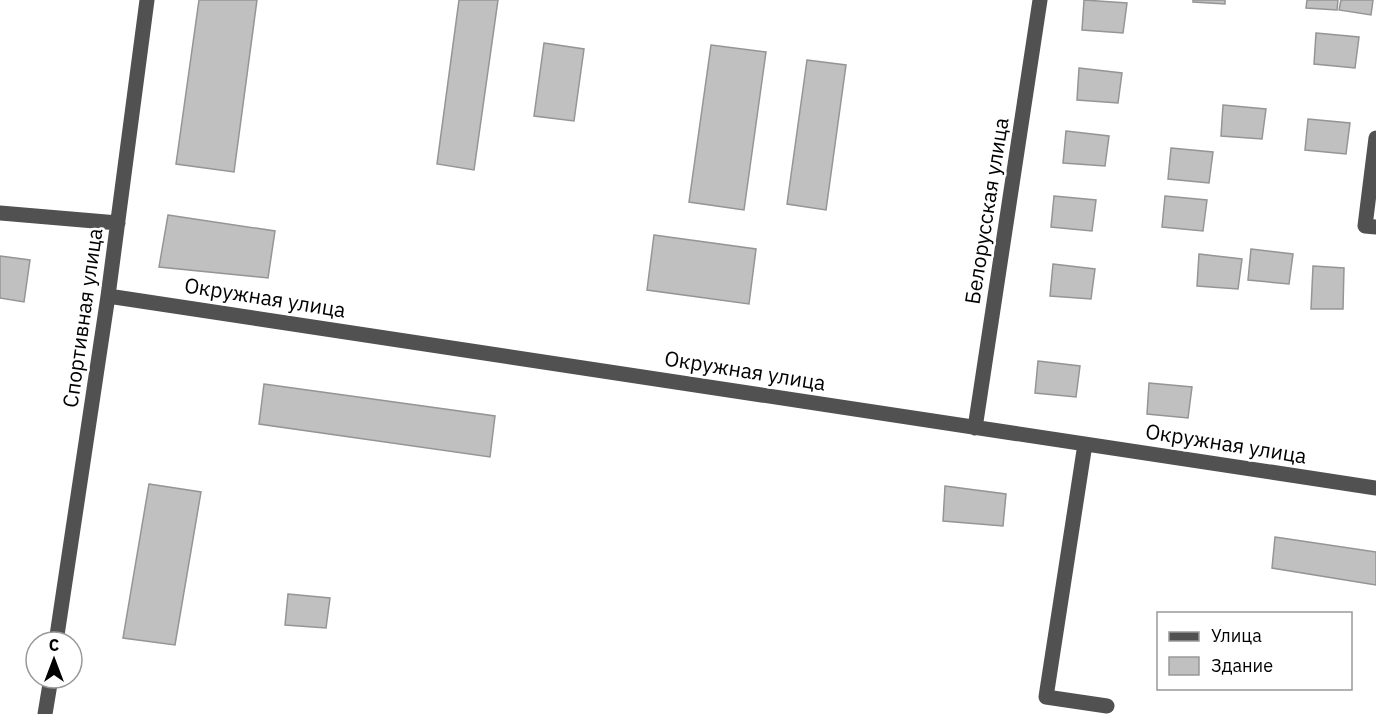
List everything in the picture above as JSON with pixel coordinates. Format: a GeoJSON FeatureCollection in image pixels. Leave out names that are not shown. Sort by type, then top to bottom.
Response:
{"type":"FeatureCollection","features":[{"type":"Feature","properties":{"kind":"street","name":"Спортивная улица"},"geometry":{"type":"LineString","coordinates":[[58,630],[108,296],[147,0]]}},
{"type":"Feature","properties":{"kind":"street","name":"Белорусская улица"},"geometry":{"type":"LineString","coordinates":[[975,428],[1040,0]]}},
{"type":"Feature","properties":{"kind":"street"},"geometry":{"type":"LineString","coordinates":[[1371,227],[1376,138]]}},
{"type":"Feature","properties":{"kind":"street"},"geometry":{"type":"LineString","coordinates":[[0,213],[118,223]]}},
{"type":"Feature","properties":{"kind":"street","name":"Окружная улица"},"geometry":{"type":"LineString","coordinates":[[108,296],[1376,488]]}},
{"type":"Feature","properties":{"kind":"street"},"geometry":{"type":"LineString","coordinates":[[1085,444],[1046,697],[1107,706]]}},
{"type":"Feature","properties":{"kind":"street"},"geometry":{"type":"LineString","coordinates":[[45,714],[49,690]]}},
{"type":"Feature","properties":{"kind":"building"},"geometry":{"type":"Polygon","coordinates":[[[199,0],[257,0],[234,172],[176,164],[199,0]]]}},
{"type":"Feature","properties":{"kind":"building"},"geometry":{"type":"Polygon","coordinates":[[[459,0],[498,0],[474,170],[437,164],[459,0]]]}},
{"type":"Feature","properties":{"kind":"building"},"geometry":{"type":"Polygon","coordinates":[[[1084,0],[1127,3],[1123,33],[1082,30],[1084,0]]]}},
{"type":"Feature","properties":{"kind":"building"},"geometry":{"type":"Polygon","coordinates":[[[1193,0],[1225,0],[1225,4],[1193,2],[1193,0]]]}},
{"type":"Feature","properties":{"kind":"building"},"geometry":{"type":"Polygon","coordinates":[[[1307,0],[1338,0],[1337,10],[1306,8],[1307,0]]]}},
{"type":"Feature","properties":{"kind":"building"},"geometry":{"type":"Polygon","coordinates":[[[1341,0],[1373,0],[1371,15],[1339,10],[1341,0]]]}},
{"type":"Feature","properties":{"kind":"building"},"geometry":{"type":"Polygon","coordinates":[[[1316,33],[1359,37],[1355,68],[1314,64],[1316,33]]]}},
{"type":"Feature","properties":{"kind":"building"},"geometry":{"type":"Polygon","coordinates":[[[544,43],[584,49],[574,121],[534,116],[544,43]]]}},
{"type":"Feature","properties":{"kind":"building"},"geometry":{"type":"Polygon","coordinates":[[[711,45],[766,52],[744,210],[689,202],[711,45]]]}},
{"type":"Feature","properties":{"kind":"building"},"geometry":{"type":"Polygon","coordinates":[[[807,60],[846,65],[826,210],[787,204],[807,60]]]}},
{"type":"Feature","properties":{"kind":"building"},"geometry":{"type":"Polygon","coordinates":[[[1079,68],[1122,73],[1118,103],[1077,100],[1079,68]]]}},
{"type":"Feature","properties":{"kind":"building"},"geometry":{"type":"Polygon","coordinates":[[[1223,105],[1266,109],[1262,139],[1221,136],[1223,105]]]}},
{"type":"Feature","properties":{"kind":"building"},"geometry":{"type":"Polygon","coordinates":[[[1308,119],[1350,123],[1346,154],[1305,150],[1308,119]]]}},
{"type":"Feature","properties":{"kind":"building"},"geometry":{"type":"Polygon","coordinates":[[[1066,131],[1109,136],[1105,166],[1063,163],[1066,131]]]}},
{"type":"Feature","properties":{"kind":"building"},"geometry":{"type":"Polygon","coordinates":[[[1171,148],[1213,152],[1209,183],[1168,179],[1171,148]]]}},
{"type":"Feature","properties":{"kind":"building"},"geometry":{"type":"Polygon","coordinates":[[[1054,196],[1096,200],[1092,231],[1051,227],[1054,196]]]}},
{"type":"Feature","properties":{"kind":"building"},"geometry":{"type":"Polygon","coordinates":[[[1165,196],[1207,200],[1203,231],[1162,227],[1165,196]]]}},
{"type":"Feature","properties":{"kind":"building"},"geometry":{"type":"Polygon","coordinates":[[[168,215],[275,231],[268,278],[159,267],[168,215]]]}},
{"type":"Feature","properties":{"kind":"building"},"geometry":{"type":"Polygon","coordinates":[[[654,235],[756,249],[749,304],[647,290],[654,235]]]}},
{"type":"Feature","properties":{"kind":"building"},"geometry":{"type":"Polygon","coordinates":[[[1251,249],[1293,254],[1289,284],[1248,280],[1251,249]]]}},
{"type":"Feature","properties":{"kind":"building"},"geometry":{"type":"Polygon","coordinates":[[[1199,254],[1242,259],[1238,289],[1197,286],[1199,254]]]}},
{"type":"Feature","properties":{"kind":"building"},"geometry":{"type":"Polygon","coordinates":[[[0,256],[30,260],[24,302],[0,298],[0,256]]]}},
{"type":"Feature","properties":{"kind":"building"},"geometry":{"type":"Polygon","coordinates":[[[1053,264],[1095,269],[1091,299],[1050,296],[1053,264]]]}},
{"type":"Feature","properties":{"kind":"building"},"geometry":{"type":"Polygon","coordinates":[[[1313,266],[1344,268],[1343,309],[1311,309],[1313,266]]]}},
{"type":"Feature","properties":{"kind":"building"},"geometry":{"type":"Polygon","coordinates":[[[1038,361],[1080,366],[1076,397],[1035,393],[1038,361]]]}},
{"type":"Feature","properties":{"kind":"building"},"geometry":{"type":"Polygon","coordinates":[[[1149,383],[1192,387],[1188,418],[1147,414],[1149,383]]]}},
{"type":"Feature","properties":{"kind":"building"},"geometry":{"type":"Polygon","coordinates":[[[264,384],[495,416],[490,457],[259,424],[264,384]]]}},
{"type":"Feature","properties":{"kind":"building"},"geometry":{"type":"Polygon","coordinates":[[[149,484],[201,492],[175,645],[123,638],[149,484]]]}},
{"type":"Feature","properties":{"kind":"building"},"geometry":{"type":"Polygon","coordinates":[[[945,486],[1006,494],[1003,526],[943,521],[945,486]]]}},
{"type":"Feature","properties":{"kind":"building"},"geometry":{"type":"Polygon","coordinates":[[[1275,537],[1376,552],[1376,585],[1272,568],[1275,537]]]}},
{"type":"Feature","properties":{"kind":"building"},"geometry":{"type":"Polygon","coordinates":[[[288,594],[330,598],[326,628],[285,625],[288,594]]]}}]}
